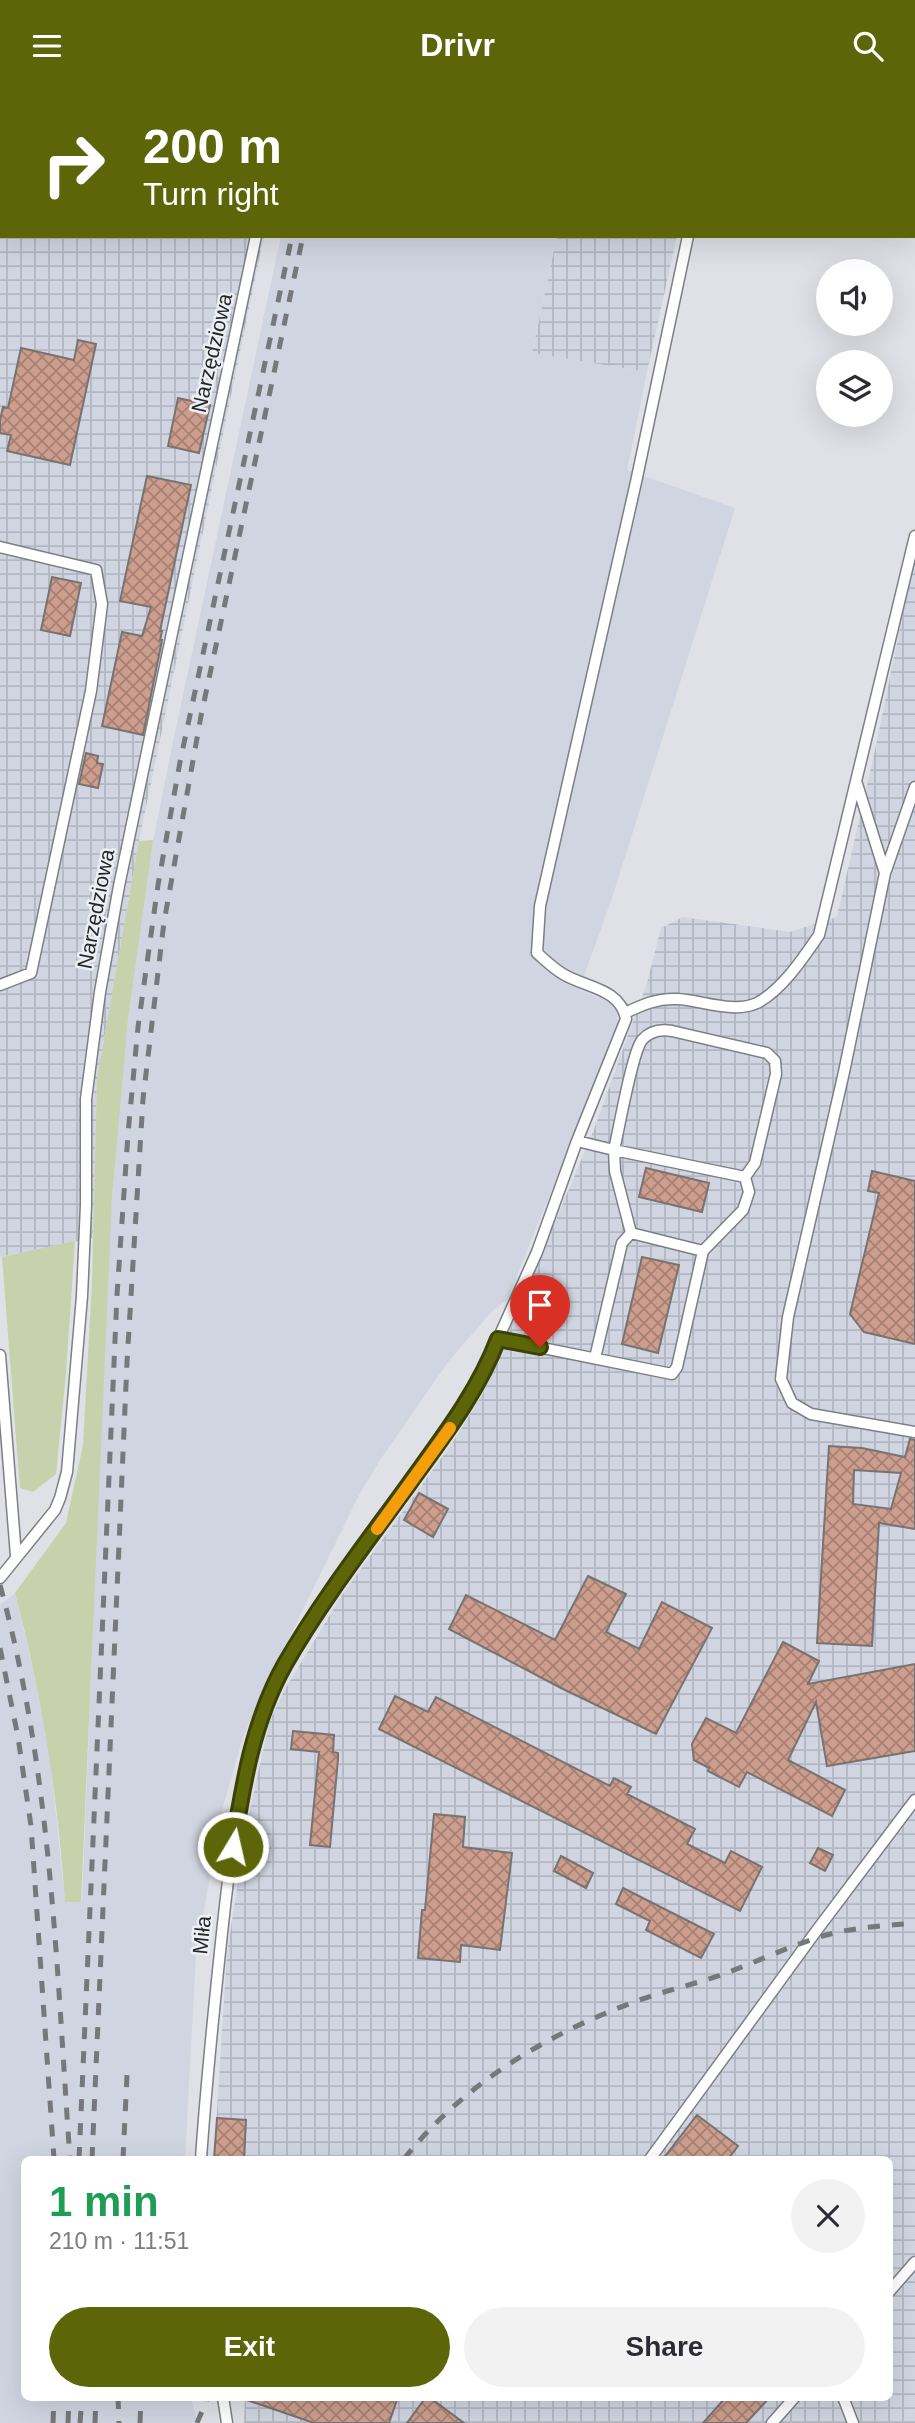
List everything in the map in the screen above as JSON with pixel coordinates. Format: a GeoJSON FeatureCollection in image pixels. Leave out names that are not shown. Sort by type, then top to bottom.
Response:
{"type":"FeatureCollection","features":[{"type":"Feature","properties":{"kind":"lane","name":"Narzędziowa"},"geometry":{"type":"LineString","coordinates":[[0,1578],[55,1510],[61,1498],[67,1472],[82,1296],[86,1205],[86,1099],[98,1005],[122,872],[256,238]]}},
{"type":"Feature","properties":{"kind":"lane"},"geometry":{"type":"LineString","coordinates":[[688,238],[539,918],[537,953],[562,973],[614,996],[625,1013],[653,1001],[675,999],[743,1006],[758,1003],[781,984],[819,935],[915,536]]}},
{"type":"Feature","properties":{"kind":"lane"},"geometry":{"type":"LineString","coordinates":[[0,547],[96,570],[102,604],[91,691],[31,973],[0,985]]}},
{"type":"Feature","properties":{"kind":"lane"},"geometry":{"type":"LineString","coordinates":[[856,781],[885,873]]}},
{"type":"Feature","properties":{"kind":"lane"},"geometry":{"type":"LineString","coordinates":[[915,787],[885,873],[844,1072],[788,1317],[781,1379],[792,1403],[811,1414],[915,1432]]}},
{"type":"Feature","properties":{"kind":"lane","name":"Miła"},"geometry":{"type":"LineString","coordinates":[[201,2156],[208,2058],[228,1873],[250,1750],[261,1717],[285,1665],[333,1590],[449,1430],[488,1366],[537,1252],[577,1142],[613,1056],[626,1019],[625,1013]]}},
{"type":"Feature","properties":{"kind":"lane"},"geometry":{"type":"LineString","coordinates":[[631,1233],[615,1171],[614,1150],[637,1048],[657,1030],[768,1053],[775,1061],[776,1074],[755,1163],[745,1177]]}},
{"type":"Feature","properties":{"kind":"lane"},"geometry":{"type":"LineString","coordinates":[[577,1142],[745,1177]]}},
{"type":"Feature","properties":{"kind":"lane"},"geometry":{"type":"LineString","coordinates":[[498,1339],[671,1374],[677,1367],[703,1251],[743,1210],[749,1192],[745,1177]]}},
{"type":"Feature","properties":{"kind":"lane"},"geometry":{"type":"LineString","coordinates":[[631,1233],[703,1251]]}},
{"type":"Feature","properties":{"kind":"lane"},"geometry":{"type":"LineString","coordinates":[[595,1358],[622,1243],[631,1233]]}},
{"type":"Feature","properties":{"kind":"lane"},"geometry":{"type":"LineString","coordinates":[[0,1355],[16,1556]]}},
{"type":"Feature","properties":{"kind":"lane"},"geometry":{"type":"LineString","coordinates":[[652,2156],[915,1800]]}},
{"type":"Feature","properties":{"kind":"lane"},"geometry":{"type":"LineString","coordinates":[[893,2287],[915,2262]]}},
{"type":"Feature","properties":{"kind":"lane"},"geometry":{"type":"LineString","coordinates":[[224,2401],[227,2423]]}},
{"type":"Feature","properties":{"kind":"lane"},"geometry":{"type":"LineString","coordinates":[[772,2423],[791,2401]]}},
{"type":"Feature","properties":{"kind":"lane"},"geometry":{"type":"LineString","coordinates":[[845,2401],[853,2423]]}},
{"type":"Feature","properties":{"kind":"shaded area"},"geometry":{"type":"Polygon","coordinates":[[[0,238],[264,238],[139,841],[97,1079],[93,1238],[0,1257],[0,238]]]}},
{"type":"Feature","properties":{"kind":"shaded area"},"geometry":{"type":"Polygon","coordinates":[[[281,238],[557,238],[532,353],[647,372],[627,470],[735,508],[613,895],[579,990],[605,1000],[616,1008],[616,1032],[507,1300],[493,1310],[448,1362],[380,1460],[359,1495],[243,1737],[222,1810],[196,1954],[185,2156],[21,2156],[21,2401],[192,2401],[198,2423],[0,2423],[0,1605],[15,1593],[49,1748],[65,1901],[82,1901],[108,1259],[118,1113],[149,862],[281,238]]]}},
{"type":"Feature","properties":{"kind":"shaded area"},"geometry":{"type":"Polygon","coordinates":[[[557,238],[677,238],[647,372],[532,353],[557,238]]]}},
{"type":"Feature","properties":{"kind":"shaded area"},"geometry":{"type":"Polygon","coordinates":[[[915,555],[915,2423],[244,2423],[245,2401],[893,2401],[893,2156],[214,2156],[227,1953],[248,1818],[270,1720],[284,1691],[340,1598],[453,1442],[482,1395],[593,1132],[647,983],[661,928],[683,917],[790,932],[837,917],[915,555]]]}},
{"type":"Feature","properties":{"kind":"green space"},"geometry":{"type":"Polygon","coordinates":[[[153,840],[128,1019],[112,1197],[81,1902],[65,1902],[48,1746],[15,1593],[66,1523],[83,1445],[92,1283],[97,1079],[139,841],[153,840]]]}},
{"type":"Feature","properties":{"kind":"green space"},"geometry":{"type":"Polygon","coordinates":[[[75,1241],[56,1474],[33,1492],[20,1488],[2,1257],[75,1241]]]}},
{"type":"Feature","properties":{"kind":"building"},"geometry":{"type":"Polygon","coordinates":[[[78,340],[96,344],[70,465],[7,451],[11,435],[0,433],[0,420],[3,407],[8,408],[21,348],[74,360],[78,340]]]}},
{"type":"Feature","properties":{"kind":"building"},"geometry":{"type":"Polygon","coordinates":[[[178,398],[210,405],[199,453],[168,446],[178,398]]]}},
{"type":"Feature","properties":{"kind":"building"},"geometry":{"type":"Polygon","coordinates":[[[147,476],[191,485],[160,631],[162,640],[143,735],[102,726],[122,632],[142,636],[151,607],[120,601],[147,476]]]}},
{"type":"Feature","properties":{"kind":"building"},"geometry":{"type":"Polygon","coordinates":[[[52,577],[81,583],[70,636],[41,630],[52,577]]]}},
{"type":"Feature","properties":{"kind":"building"},"geometry":{"type":"Polygon","coordinates":[[[86,753],[98,756],[97,763],[103,764],[98,788],[79,784],[86,753]]]}},
{"type":"Feature","properties":{"kind":"building"},"geometry":{"type":"Polygon","coordinates":[[[646,1168],[709,1183],[702,1212],[639,1197],[646,1168]]]}},
{"type":"Feature","properties":{"kind":"building"},"geometry":{"type":"Polygon","coordinates":[[[872,1171],[915,1181],[915,1344],[864,1332],[850,1314],[879,1193],[868,1191],[872,1171]]]}},
{"type":"Feature","properties":{"kind":"building"},"geometry":{"type":"Polygon","coordinates":[[[642,1257],[679,1265],[658,1353],[622,1344],[642,1257]]]}},
{"type":"Feature","properties":{"kind":"building"},"geometry":{"type":"Polygon","coordinates":[[[910,1439],[915,1440],[915,1529],[879,1523],[872,1646],[817,1643],[829,1446],[862,1448],[905,1457],[910,1439]],[[854,1470],[853,1504],[891,1509],[901,1473],[854,1470]]]}},
{"type":"Feature","properties":{"kind":"building"},"geometry":{"type":"Polygon","coordinates":[[[419,1493],[448,1509],[433,1537],[404,1520],[419,1493]]]}},
{"type":"Feature","properties":{"kind":"building"},"geometry":{"type":"Polygon","coordinates":[[[588,1576],[626,1594],[606,1632],[639,1649],[662,1602],[712,1628],[656,1734],[449,1629],[466,1595],[555,1640],[588,1576]]]}},
{"type":"Feature","properties":{"kind":"building"},"geometry":{"type":"Polygon","coordinates":[[[783,1642],[819,1661],[808,1684],[915,1664],[915,1751],[827,1766],[816,1702],[788,1760],[845,1790],[832,1816],[747,1772],[739,1787],[708,1771],[709,1768],[694,1760],[692,1744],[706,1718],[736,1733],[783,1642]]]}},
{"type":"Feature","properties":{"kind":"building"},"geometry":{"type":"Polygon","coordinates":[[[395,1696],[428,1712],[436,1697],[610,1786],[614,1778],[631,1787],[627,1794],[695,1829],[687,1844],[725,1863],[731,1851],[762,1867],[740,1911],[379,1729],[395,1696]]]}},
{"type":"Feature","properties":{"kind":"building"},"geometry":{"type":"Polygon","coordinates":[[[293,1731],[334,1735],[333,1752],[338,1753],[338,1759],[330,1847],[310,1845],[319,1752],[291,1749],[293,1731]]]}},
{"type":"Feature","properties":{"kind":"building"},"geometry":{"type":"Polygon","coordinates":[[[434,1814],[465,1817],[463,1847],[512,1853],[500,1950],[461,1945],[460,1962],[418,1958],[434,1814]]]}},
{"type":"Feature","properties":{"kind":"building"},"geometry":{"type":"Polygon","coordinates":[[[818,1848],[833,1855],[825,1871],[810,1863],[818,1848]]]}},
{"type":"Feature","properties":{"kind":"building"},"geometry":{"type":"Polygon","coordinates":[[[561,1856],[593,1873],[586,1888],[554,1871],[561,1856]]]}},
{"type":"Feature","properties":{"kind":"building"},"geometry":{"type":"Polygon","coordinates":[[[623,1888],[714,1934],[701,1958],[646,1930],[650,1921],[616,1904],[623,1888]]]}},
{"type":"Feature","properties":{"kind":"building"},"geometry":{"type":"Polygon","coordinates":[[[697,2115],[738,2146],[730,2156],[665,2156],[697,2115]]]}},
{"type":"Feature","properties":{"kind":"building"},"geometry":{"type":"Polygon","coordinates":[[[217,2118],[246,2120],[244,2156],[214,2156],[217,2118]]]}},
{"type":"Feature","properties":{"kind":"building"},"geometry":{"type":"Polygon","coordinates":[[[250,2401],[397,2401],[389,2423],[314,2423],[250,2401]]]}},
{"type":"Feature","properties":{"kind":"building"},"geometry":{"type":"Polygon","coordinates":[[[423,2401],[434,2401],[464,2423],[407,2423],[423,2401]]]}},
{"type":"Feature","properties":{"kind":"building"},"geometry":{"type":"Polygon","coordinates":[[[722,2401],[766,2401],[746,2423],[703,2423],[722,2401]]]}},
{"type":"Feature","properties":{"kind":"railway"},"geometry":{"type":"LineString","coordinates":[[79,2156],[117,1295],[138,1027],[158,885],[180,762],[292,238]]}},
{"type":"Feature","properties":{"kind":"railway"},"geometry":{"type":"LineString","coordinates":[[92,2156],[127,1362],[143,1099],[164,922],[201,716],[303,238]]}},
{"type":"Feature","properties":{"kind":"railway"},"geometry":{"type":"LineString","coordinates":[[0,1585],[31,1727],[41,1799],[55,1942],[70,2156]]}},
{"type":"Feature","properties":{"kind":"railway"},"geometry":{"type":"LineString","coordinates":[[0,1648],[18,1737],[31,1826],[54,2156]]}},
{"type":"Feature","properties":{"kind":"railway"},"geometry":{"type":"LineString","coordinates":[[407,2156],[427,2132],[479,2085],[538,2046],[602,2015],[634,2002],[721,1975],[820,1937],[856,1929],[915,1923]]}},
{"type":"Feature","properties":{"kind":"railway"},"geometry":{"type":"LineString","coordinates":[[123,2156],[127,2075]]}},
{"type":"Feature","properties":{"kind":"railway"},"geometry":{"type":"LineString","coordinates":[[53,2423],[54,2401]]}},
{"type":"Feature","properties":{"kind":"railway"},"geometry":{"type":"LineString","coordinates":[[68,2423],[69,2401]]}},
{"type":"Feature","properties":{"kind":"railway"},"geometry":{"type":"LineString","coordinates":[[80,2423],[82,2401]]}},
{"type":"Feature","properties":{"kind":"railway"},"geometry":{"type":"LineString","coordinates":[[95,2423],[96,2401]]}},
{"type":"Feature","properties":{"kind":"railway"},"geometry":{"type":"LineString","coordinates":[[118,2401],[119,2423]]}},
{"type":"Feature","properties":{"kind":"railway"},"geometry":{"type":"LineString","coordinates":[[140,2423],[141,2401]]}},
{"type":"Feature","properties":{"kind":"railway"},"geometry":{"type":"LineString","coordinates":[[197,2423],[206,2401]]}},
{"type":"Feature","properties":{"kind":"slow traffic"},"geometry":{"type":"LineString","coordinates":[[377,1529],[450,1428]]}},
{"type":"Feature","properties":{"kind":"route"},"geometry":{"type":"LineString","coordinates":[[233,1847],[250,1750],[261,1717],[285,1665],[333,1590],[449,1430],[488,1366],[498,1339],[540,1347]]}}]}
